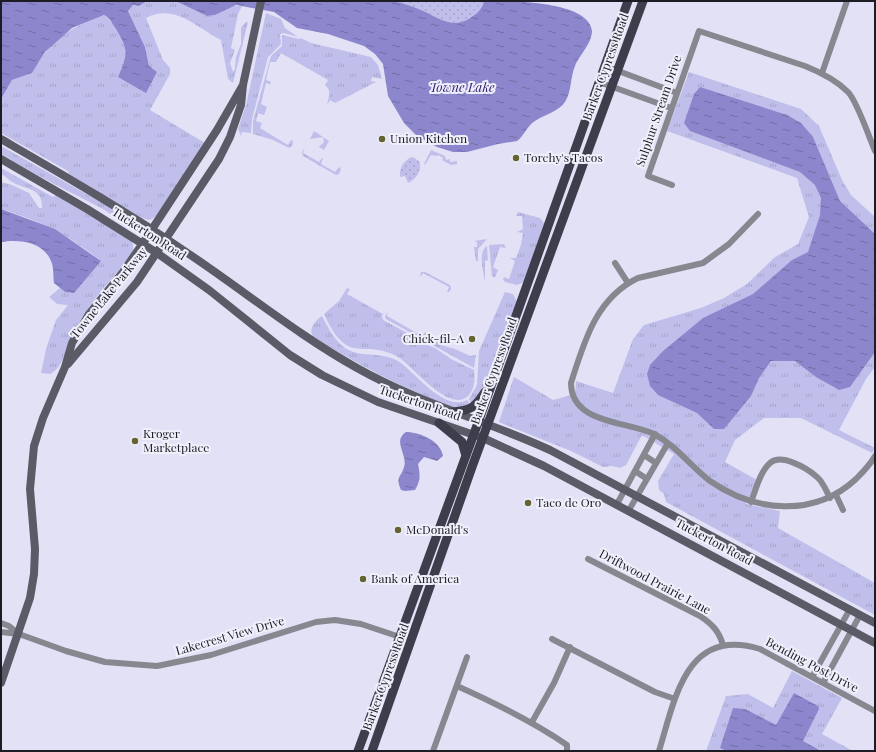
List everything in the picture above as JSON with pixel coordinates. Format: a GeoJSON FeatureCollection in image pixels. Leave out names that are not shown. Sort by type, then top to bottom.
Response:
{"type":"FeatureCollection","features":[{"type":"Feature","properties":{"kind":"main road","name":"Towne Lake Parkway"},"geometry":{"type":"LineString","coordinates":[[65,367],[137,282],[158,253],[211,172],[230,137],[241,105],[243,84],[261,1]]}},
{"type":"Feature","properties":{"kind":"main road","name":"Barker Cypress Road"},"geometry":{"type":"LineString","coordinates":[[358,751],[474,435],[628,1]]}},
{"type":"Feature","properties":{"kind":"main road","name":"Barker Cypress Road"},"geometry":{"type":"LineString","coordinates":[[372,751],[541,276],[643,1]]}},
{"type":"Feature","properties":{"kind":"main road","name":"Towne Lake Parkway"},"geometry":{"type":"LineString","coordinates":[[1,683],[19,634],[30,598],[34,574],[35,549],[30,489],[34,446],[43,418],[65,367],[72,343],[86,317],[123,272],[143,243],[217,130],[243,84]]}},
{"type":"Feature","properties":{"kind":"main road"},"geometry":{"type":"LineString","coordinates":[[217,130],[230,137]]}},
{"type":"Feature","properties":{"kind":"main road","name":"Tuckerton Road"},"geometry":{"type":"LineString","coordinates":[[1,139],[152,229],[302,335],[393,387],[453,412],[479,420],[550,450],[625,488],[875,623]]}},
{"type":"Feature","properties":{"kind":"main road","name":"Tuckerton Road"},"geometry":{"type":"LineString","coordinates":[[1,159],[158,253],[209,290],[264,335],[322,375],[378,402],[483,438],[544,466],[629,510],[875,643]]}},
{"type":"Feature","properties":{"kind":"main road"},"geometry":{"type":"LineString","coordinates":[[541,276],[545,252],[556,222],[551,218]]}},
{"type":"Feature","properties":{"kind":"main road"},"geometry":{"type":"LineString","coordinates":[[453,412],[477,405],[495,376]]}},
{"type":"Feature","properties":{"kind":"main road"},"geometry":{"type":"LineString","coordinates":[[439,423],[462,442],[466,456]]}},
{"type":"Feature","properties":{"kind":"main road"},"geometry":{"type":"LineString","coordinates":[[397,680],[399,659],[403,647],[400,638]]}},
{"type":"Feature","properties":{"kind":"main road"},"geometry":{"type":"LineString","coordinates":[[372,713],[384,717]]}},
{"type":"Feature","properties":{"kind":"street"},"geometry":{"type":"LineString","coordinates":[[847,1],[822,73],[849,92],[875,151]]}},
{"type":"Feature","properties":{"kind":"street","name":"Sulphur Stream Drive"},"geometry":{"type":"LineString","coordinates":[[672,185],[648,176],[699,31],[822,73]]}},
{"type":"Feature","properties":{"kind":"street"},"geometry":{"type":"LineString","coordinates":[[605,66],[677,93]]}},
{"type":"Feature","properties":{"kind":"street"},"geometry":{"type":"LineString","coordinates":[[599,82],[671,108]]}},
{"type":"Feature","properties":{"kind":"street"},"geometry":{"type":"LineString","coordinates":[[758,214],[729,244],[703,263],[691,267],[654,273],[628,283],[601,308],[592,324],[571,383],[571,393],[576,402],[584,409],[602,419],[655,434],[668,443],[710,481],[751,502],[764,505],[787,507],[810,504],[833,496],[862,473],[875,456]]}},
{"type":"Feature","properties":{"kind":"street"},"geometry":{"type":"LineString","coordinates":[[615,263],[628,283]]}},
{"type":"Feature","properties":{"kind":"street"},"geometry":{"type":"LineString","coordinates":[[617,504],[655,434]]}},
{"type":"Feature","properties":{"kind":"street"},"geometry":{"type":"LineString","coordinates":[[629,510],[668,443]]}},
{"type":"Feature","properties":{"kind":"street"},"geometry":{"type":"LineString","coordinates":[[644,455],[656,462]]}},
{"type":"Feature","properties":{"kind":"street"},"geometry":{"type":"LineString","coordinates":[[751,502],[763,472],[770,463],[777,459],[785,459],[817,476],[843,510]]}},
{"type":"Feature","properties":{"kind":"street"},"geometry":{"type":"LineString","coordinates":[[635,471],[647,478]]}},
{"type":"Feature","properties":{"kind":"street","name":"Driftwood Prairie Lane"},"geometry":{"type":"LineString","coordinates":[[588,559],[700,616],[712,625],[720,635],[724,645]]}},
{"type":"Feature","properties":{"kind":"street"},"geometry":{"type":"LineString","coordinates":[[812,677],[850,609]]}},
{"type":"Feature","properties":{"kind":"street"},"geometry":{"type":"LineString","coordinates":[[824,683],[860,615]]}},
{"type":"Feature","properties":{"kind":"street","name":"Lakecrest View Drive"},"geometry":{"type":"LineString","coordinates":[[19,634],[66,651],[105,662],[157,666],[211,655],[316,622],[335,620],[361,624],[400,638]]}},
{"type":"Feature","properties":{"kind":"street"},"geometry":{"type":"LineString","coordinates":[[1,623],[9,626],[19,634]]}},
{"type":"Feature","properties":{"kind":"street"},"geometry":{"type":"LineString","coordinates":[[1,632],[19,634]]}},
{"type":"Feature","properties":{"kind":"street"},"geometry":{"type":"LineString","coordinates":[[552,639],[655,692],[675,699]]}},
{"type":"Feature","properties":{"kind":"street"},"geometry":{"type":"LineString","coordinates":[[831,643],[842,649]]}},
{"type":"Feature","properties":{"kind":"street","name":"Bending Post Drive"},"geometry":{"type":"LineString","coordinates":[[659,751],[675,699],[686,672],[707,652],[724,645],[748,646],[760,649],[875,711]]}},
{"type":"Feature","properties":{"kind":"street"},"geometry":{"type":"LineString","coordinates":[[532,722],[554,683],[570,647]]}},
{"type":"Feature","properties":{"kind":"street"},"geometry":{"type":"LineString","coordinates":[[825,655],[829,660],[836,661]]}},
{"type":"Feature","properties":{"kind":"street"},"geometry":{"type":"LineString","coordinates":[[433,751],[467,657]]}},
{"type":"Feature","properties":{"kind":"street"},"geometry":{"type":"LineString","coordinates":[[456,686],[495,702],[532,722],[567,748]]}},
{"type":"Feature","properties":{"kind":"green space"},"geometry":{"type":"Polygon","coordinates":[[[147,1],[174,1],[207,16],[215,15],[232,6],[242,6],[238,14],[231,48],[235,50],[230,63],[233,72],[235,69],[236,57],[241,44],[241,28],[246,22],[248,22],[233,83],[228,79],[221,40],[185,18],[175,15],[166,13],[156,14],[146,18],[163,60],[170,68],[170,74],[150,110],[205,143],[157,216],[149,220],[142,218],[69,174],[68,171],[1,133],[1,99],[12,80],[32,73],[50,47],[72,29],[101,16],[107,15],[125,43],[126,60],[149,66],[145,47],[128,11],[133,5],[139,6],[147,1]]]}},
{"type":"Feature","properties":{"kind":"green space"},"geometry":{"type":"Polygon","coordinates":[[[394,1],[484,1],[481,8],[475,15],[459,23],[453,23],[447,22],[411,6],[394,1]]]}},
{"type":"Feature","properties":{"kind":"green space"},"geometry":{"type":"Polygon","coordinates":[[[266,13],[281,19],[285,28],[298,37],[284,33],[280,34],[281,44],[268,57],[252,119],[251,133],[242,132],[241,136],[238,129],[246,105],[266,13]]]}},
{"type":"Feature","properties":{"kind":"green space"},"geometry":{"type":"Polygon","coordinates":[[[282,35],[299,39],[301,38],[311,43],[371,57],[378,65],[382,79],[372,77],[371,81],[376,82],[335,103],[330,100],[327,105],[329,90],[325,85],[328,80],[281,53],[276,62],[270,62],[266,80],[271,82],[270,84],[266,83],[261,104],[267,107],[264,115],[258,113],[256,121],[262,123],[260,128],[288,145],[291,140],[293,141],[292,146],[289,148],[273,140],[253,134],[253,121],[271,56],[282,46],[282,35]]]}},
{"type":"Feature","properties":{"kind":"green space"},"geometry":{"type":"Polygon","coordinates":[[[689,72],[801,109],[819,126],[842,180],[851,195],[875,217],[875,367],[866,379],[839,430],[875,448],[872,453],[801,418],[764,418],[735,440],[725,462],[757,480],[746,504],[780,511],[778,528],[875,583],[875,615],[666,502],[664,494],[659,490],[658,481],[674,454],[642,435],[626,465],[620,468],[612,466],[603,467],[571,451],[499,422],[514,377],[553,400],[575,394],[576,381],[613,393],[633,339],[644,325],[701,308],[724,298],[747,284],[775,257],[798,244],[809,217],[797,178],[667,131],[689,72]]]}},
{"type":"Feature","properties":{"kind":"green space"},"geometry":{"type":"Polygon","coordinates":[[[314,131],[323,137],[310,139],[314,131]]]}},
{"type":"Feature","properties":{"kind":"green space"},"geometry":{"type":"Polygon","coordinates":[[[323,137],[329,141],[324,150],[319,147],[324,142],[323,137]]]}},
{"type":"Feature","properties":{"kind":"green space"},"geometry":{"type":"Polygon","coordinates":[[[1,146],[136,222],[141,227],[139,230],[129,225],[99,207],[12,161],[1,154],[1,146]]]}},
{"type":"Feature","properties":{"kind":"green space"},"geometry":{"type":"Polygon","coordinates":[[[305,148],[303,153],[319,162],[323,158],[321,164],[335,172],[339,167],[341,169],[339,174],[336,175],[303,156],[302,152],[305,148]]]}},
{"type":"Feature","properties":{"kind":"green space"},"geometry":{"type":"Polygon","coordinates":[[[431,150],[445,156],[446,160],[450,159],[450,162],[457,161],[457,164],[451,165],[442,160],[443,158],[438,155],[431,155],[425,165],[424,164],[431,150]]]}},
{"type":"Feature","properties":{"kind":"green space"},"geometry":{"type":"Polygon","coordinates":[[[412,157],[419,161],[420,167],[416,177],[408,183],[405,176],[400,177],[400,170],[404,162],[412,157]]]}},
{"type":"Feature","properties":{"kind":"green space"},"geometry":{"type":"Polygon","coordinates":[[[1,168],[53,197],[56,195],[132,241],[134,252],[81,318],[63,360],[55,371],[50,374],[41,373],[46,349],[56,320],[68,305],[57,304],[49,297],[60,288],[65,292],[101,261],[66,236],[29,219],[1,209],[1,182],[12,185],[29,193],[39,208],[42,208],[42,201],[37,193],[11,181],[1,174],[1,168]]]}},
{"type":"Feature","properties":{"kind":"green space"},"geometry":{"type":"Polygon","coordinates":[[[518,212],[540,218],[544,223],[524,282],[517,285],[505,282],[503,279],[504,277],[509,279],[515,261],[510,258],[516,258],[521,245],[523,233],[517,232],[523,229],[522,216],[516,216],[518,212]]]}},
{"type":"Feature","properties":{"kind":"green space"},"geometry":{"type":"Polygon","coordinates":[[[487,239],[478,249],[478,261],[476,261],[474,247],[477,247],[477,242],[474,241],[487,239]]]}},
{"type":"Feature","properties":{"kind":"green space"},"geometry":{"type":"Polygon","coordinates":[[[504,244],[506,248],[500,247],[493,267],[498,270],[495,277],[492,277],[489,245],[504,244]]]}},
{"type":"Feature","properties":{"kind":"green space"},"geometry":{"type":"Polygon","coordinates":[[[487,246],[488,260],[485,261],[485,280],[482,256],[484,249],[487,246]]]}},
{"type":"Feature","properties":{"kind":"green space"},"geometry":{"type":"Polygon","coordinates":[[[421,272],[425,272],[450,285],[451,289],[447,292],[449,287],[423,273],[420,277],[421,272]]]}},
{"type":"Feature","properties":{"kind":"green space"},"geometry":{"type":"Polygon","coordinates":[[[347,288],[350,289],[347,294],[383,314],[386,310],[382,316],[383,320],[413,336],[422,343],[435,348],[451,359],[474,370],[473,387],[468,396],[460,400],[451,399],[432,387],[398,357],[386,352],[349,347],[341,341],[333,331],[324,314],[339,301],[347,288]]]}},
{"type":"Feature","properties":{"kind":"green space"},"geometry":{"type":"Polygon","coordinates":[[[505,292],[513,294],[517,302],[480,395],[472,405],[469,399],[477,385],[479,351],[505,292]]]}},
{"type":"Feature","properties":{"kind":"green space"},"geometry":{"type":"Polygon","coordinates":[[[388,311],[387,316],[422,336],[426,332],[434,337],[441,345],[455,349],[470,356],[476,355],[474,368],[386,319],[385,317],[388,311]]]}},
{"type":"Feature","properties":{"kind":"green space"},"geometry":{"type":"Polygon","coordinates":[[[322,316],[329,329],[345,348],[358,353],[380,355],[394,359],[401,363],[431,390],[440,396],[450,401],[458,402],[467,400],[471,405],[458,408],[453,407],[418,393],[366,367],[316,339],[311,330],[316,321],[322,316]]]}},
{"type":"Feature","properties":{"kind":"green space"},"geometry":{"type":"Polygon","coordinates":[[[792,671],[842,698],[822,734],[853,751],[706,751],[726,696],[748,694],[773,708],[792,671]]]}},
{"type":"Feature","properties":{"kind":"water"},"geometry":{"type":"Polygon","coordinates":[[[1,1],[147,1],[139,6],[133,5],[128,11],[145,47],[149,66],[157,72],[146,93],[118,77],[124,62],[124,45],[108,17],[104,15],[72,28],[45,52],[32,73],[12,80],[1,99],[1,1]]]}},
{"type":"Feature","properties":{"kind":"water","name":"Towne Lake"},"geometry":{"type":"Polygon","coordinates":[[[175,1],[394,1],[411,6],[447,22],[453,23],[459,23],[475,15],[481,8],[484,1],[528,2],[546,4],[577,13],[587,21],[592,31],[588,45],[575,66],[569,93],[562,105],[532,123],[517,141],[467,152],[453,152],[437,147],[417,136],[404,123],[388,96],[383,64],[375,54],[364,46],[328,34],[297,28],[274,12],[236,5],[215,15],[207,16],[175,1]]]}},
{"type":"Feature","properties":{"kind":"water"},"geometry":{"type":"Polygon","coordinates":[[[700,87],[787,115],[801,123],[813,137],[840,201],[875,234],[875,352],[850,387],[839,390],[816,377],[795,361],[771,361],[759,378],[751,396],[724,429],[714,429],[697,413],[658,395],[650,386],[647,374],[650,365],[663,351],[703,318],[753,294],[792,260],[808,252],[820,215],[821,198],[815,185],[800,172],[690,131],[684,123],[694,94],[700,87]]]}},
{"type":"Feature","properties":{"kind":"water"},"geometry":{"type":"Polygon","coordinates":[[[1,209],[55,229],[101,261],[74,293],[65,292],[54,283],[52,263],[42,249],[36,245],[22,241],[1,242],[1,209]]]}},
{"type":"Feature","properties":{"kind":"water"},"geometry":{"type":"Polygon","coordinates":[[[406,432],[412,432],[429,438],[438,446],[443,456],[437,461],[424,457],[418,464],[420,477],[415,490],[405,491],[401,490],[399,485],[399,477],[403,471],[405,462],[400,440],[406,432]]]}},
{"type":"Feature","properties":{"kind":"water"},"geometry":{"type":"Polygon","coordinates":[[[794,693],[818,706],[819,709],[803,741],[821,751],[727,751],[720,748],[733,708],[745,709],[776,725],[794,693]]]}},
{"type":"Feature","properties":{"kind":"place","name":"Union Kitchen"},"geometry":{"type":"Point","coordinates":[382,139]}},
{"type":"Feature","properties":{"kind":"place","name":"Torchy's Tacos"},"geometry":{"type":"Point","coordinates":[516,158]}},
{"type":"Feature","properties":{"kind":"place","name":"Chick-fil-A"},"geometry":{"type":"Point","coordinates":[472,339]}},
{"type":"Feature","properties":{"kind":"place","name":"Kroger Marketplace"},"geometry":{"type":"Point","coordinates":[135,441]}},
{"type":"Feature","properties":{"kind":"place","name":"Taco de Oro"},"geometry":{"type":"Point","coordinates":[528,503]}},
{"type":"Feature","properties":{"kind":"place","name":"McDonald's"},"geometry":{"type":"Point","coordinates":[398,530]}},
{"type":"Feature","properties":{"kind":"place","name":"Bank of America"},"geometry":{"type":"Point","coordinates":[363,579]}}]}
